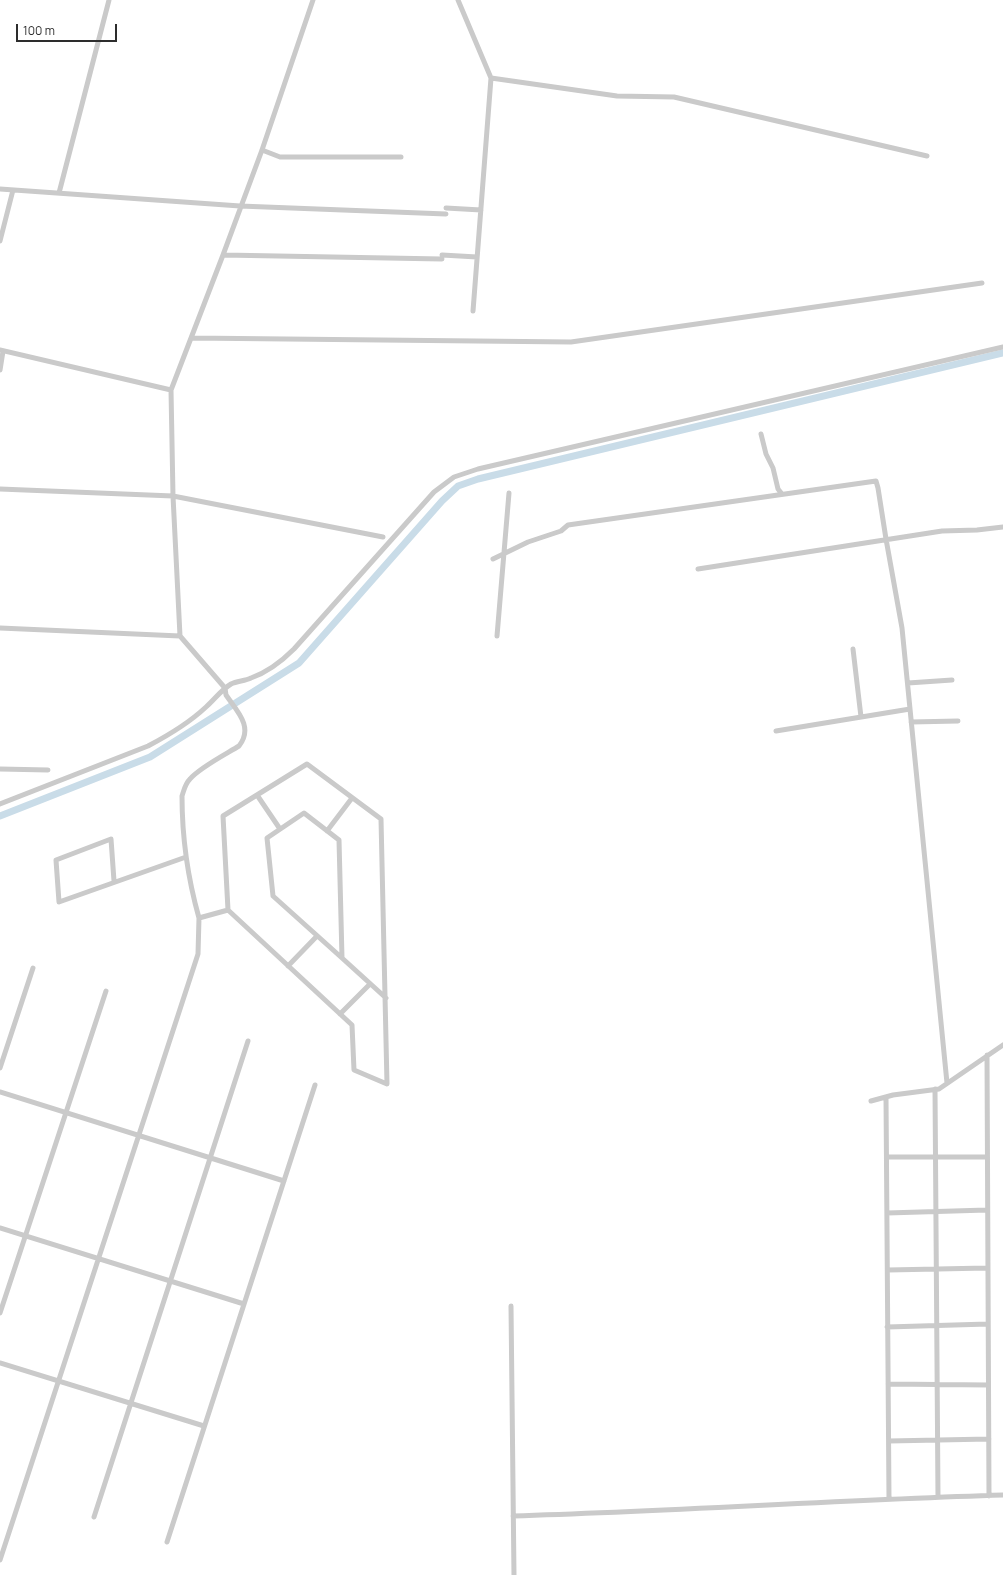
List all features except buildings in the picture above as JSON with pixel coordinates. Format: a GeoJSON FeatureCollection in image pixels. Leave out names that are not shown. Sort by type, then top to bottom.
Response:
{"type":"FeatureCollection","features":[{"type":"Feature","properties":{"kind":"street"},"geometry":{"type":"LineString","coordinates":[[59,193],[110,0]]}},
{"type":"Feature","properties":{"kind":"street"},"geometry":{"type":"LineString","coordinates":[[0,1560],[198,954],[200,918],[191,888],[186,857],[182,796],[190,778],[239,746],[244,740],[246,734],[246,726],[226,694],[225,688],[180,636],[173,496],[171,390],[262,150],[313,0]]}},
{"type":"Feature","properties":{"kind":"street"},"geometry":{"type":"LineString","coordinates":[[458,0],[491,78],[473,310]]}},
{"type":"Feature","properties":{"kind":"street"},"geometry":{"type":"LineString","coordinates":[[491,78],[617,96],[674,97],[927,156]]}},
{"type":"Feature","properties":{"kind":"street"},"geometry":{"type":"LineString","coordinates":[[262,150],[280,157],[401,157]]}},
{"type":"Feature","properties":{"kind":"street"},"geometry":{"type":"LineString","coordinates":[[0,189],[240,206],[446,214]]}},
{"type":"Feature","properties":{"kind":"street"},"geometry":{"type":"LineString","coordinates":[[0,241],[13,190]]}},
{"type":"Feature","properties":{"kind":"street"},"geometry":{"type":"LineString","coordinates":[[446,208],[481,210]]}},
{"type":"Feature","properties":{"kind":"street"},"geometry":{"type":"LineString","coordinates":[[223,255],[477,257]]}},
{"type":"Feature","properties":{"kind":"street"},"geometry":{"type":"LineString","coordinates":[[191,338],[571,342],[982,283]]}},
{"type":"Feature","properties":{"kind":"street"},"geometry":{"type":"LineString","coordinates":[[0,804],[132,753],[164,738],[191,720],[225,688],[232,684],[262,674],[285,659],[434,492],[454,477],[478,469],[1003,347]]}},
{"type":"Feature","properties":{"kind":"street"},"geometry":{"type":"LineString","coordinates":[[0,370],[1,350],[171,390]]}},
{"type":"Feature","properties":{"kind":"street"},"geometry":{"type":"LineString","coordinates":[[761,434],[766,454],[773,468],[778,489],[782,494]]}},
{"type":"Feature","properties":{"kind":"street"},"geometry":{"type":"LineString","coordinates":[[493,559],[528,542],[561,531],[568,525],[876,481],[902,628],[947,1083]]}},
{"type":"Feature","properties":{"kind":"street"},"geometry":{"type":"LineString","coordinates":[[0,489],[173,496],[383,537]]}},
{"type":"Feature","properties":{"kind":"street"},"geometry":{"type":"LineString","coordinates":[[497,636],[509,493]]}},
{"type":"Feature","properties":{"kind":"street"},"geometry":{"type":"LineString","coordinates":[[698,569],[942,531],[977,530],[1003,527]]}},
{"type":"Feature","properties":{"kind":"street"},"geometry":{"type":"LineString","coordinates":[[0,628],[180,636]]}},
{"type":"Feature","properties":{"kind":"street"},"geometry":{"type":"LineString","coordinates":[[853,649],[860,717]]}},
{"type":"Feature","properties":{"kind":"street"},"geometry":{"type":"LineString","coordinates":[[908,683],[952,680]]}},
{"type":"Feature","properties":{"kind":"street"},"geometry":{"type":"LineString","coordinates":[[776,730],[910,709]]}},
{"type":"Feature","properties":{"kind":"street"},"geometry":{"type":"LineString","coordinates":[[911,722],[958,721]]}},
{"type":"Feature","properties":{"kind":"street"},"geometry":{"type":"LineString","coordinates":[[307,764],[352,798],[382,819],[387,1084],[354,1070],[352,1025],[228,910],[223,816],[307,764]]}},
{"type":"Feature","properties":{"kind":"street"},"geometry":{"type":"LineString","coordinates":[[0,769],[48,770]]}},
{"type":"Feature","properties":{"kind":"street"},"geometry":{"type":"LineString","coordinates":[[257,795],[280,829]]}},
{"type":"Feature","properties":{"kind":"street"},"geometry":{"type":"LineString","coordinates":[[327,831],[352,798]]}},
{"type":"Feature","properties":{"kind":"street"},"geometry":{"type":"LineString","coordinates":[[342,958],[339,840],[304,813],[267,838],[273,896],[386,998]]}},
{"type":"Feature","properties":{"kind":"street"},"geometry":{"type":"LineString","coordinates":[[114,881],[111,839],[56,860],[59,902],[114,881],[186,857]]}},
{"type":"Feature","properties":{"kind":"street"},"geometry":{"type":"LineString","coordinates":[[200,918],[228,910]]}},
{"type":"Feature","properties":{"kind":"street"},"geometry":{"type":"LineString","coordinates":[[288,966],[317,936]]}},
{"type":"Feature","properties":{"kind":"street"},"geometry":{"type":"LineString","coordinates":[[0,1068],[33,968]]}},
{"type":"Feature","properties":{"kind":"street"},"geometry":{"type":"LineString","coordinates":[[340,1014],[370,984]]}},
{"type":"Feature","properties":{"kind":"street"},"geometry":{"type":"LineString","coordinates":[[0,1313],[106,991]]}},
{"type":"Feature","properties":{"kind":"street"},"geometry":{"type":"LineString","coordinates":[[94,1517],[248,1041]]}},
{"type":"Feature","properties":{"kind":"street"},"geometry":{"type":"LineString","coordinates":[[871,1101],[886,1097],[939,1089],[1003,1045]]}},
{"type":"Feature","properties":{"kind":"street"},"geometry":{"type":"LineString","coordinates":[[987,1055],[989,1496]]}},
{"type":"Feature","properties":{"kind":"street"},"geometry":{"type":"LineString","coordinates":[[167,1542],[315,1085]]}},
{"type":"Feature","properties":{"kind":"street"},"geometry":{"type":"LineString","coordinates":[[935,1089],[938,1497]]}},
{"type":"Feature","properties":{"kind":"street"},"geometry":{"type":"LineString","coordinates":[[0,1092],[284,1181]]}},
{"type":"Feature","properties":{"kind":"street"},"geometry":{"type":"LineString","coordinates":[[886,1097],[889,1499]]}},
{"type":"Feature","properties":{"kind":"street"},"geometry":{"type":"LineString","coordinates":[[887,1157],[987,1156]]}},
{"type":"Feature","properties":{"kind":"street"},"geometry":{"type":"LineString","coordinates":[[887,1213],[987,1210]]}},
{"type":"Feature","properties":{"kind":"street"},"geometry":{"type":"LineString","coordinates":[[0,1228],[244,1304]]}},
{"type":"Feature","properties":{"kind":"street"},"geometry":{"type":"LineString","coordinates":[[888,1270],[987,1268]]}},
{"type":"Feature","properties":{"kind":"street"},"geometry":{"type":"LineString","coordinates":[[511,1306],[514,1575]]}},
{"type":"Feature","properties":{"kind":"street"},"geometry":{"type":"LineString","coordinates":[[887,1327],[988,1324]]}},
{"type":"Feature","properties":{"kind":"street"},"geometry":{"type":"LineString","coordinates":[[0,1364],[204,1426]]}},
{"type":"Feature","properties":{"kind":"street"},"geometry":{"type":"LineString","coordinates":[[888,1384],[988,1384]]}},
{"type":"Feature","properties":{"kind":"street"},"geometry":{"type":"LineString","coordinates":[[889,1441],[989,1439]]}},
{"type":"Feature","properties":{"kind":"street"},"geometry":{"type":"LineString","coordinates":[[513,1516],[623,1513],[889,1499],[1003,1495]]}},
{"type":"Feature","properties":{"kind":"waterway"},"geometry":{"type":"LineString","coordinates":[[0,816],[150,757],[299,663],[442,501],[458,486],[478,479],[1003,353]]}}]}
